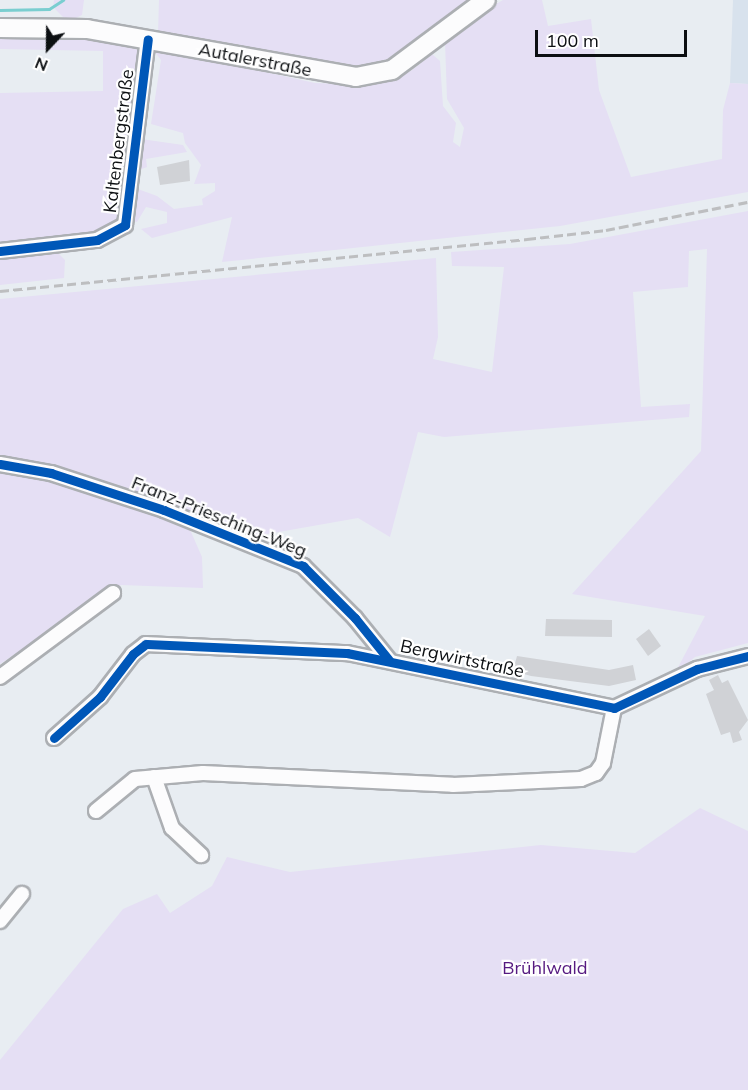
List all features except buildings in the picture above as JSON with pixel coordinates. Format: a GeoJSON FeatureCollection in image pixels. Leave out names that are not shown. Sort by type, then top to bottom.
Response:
{"type":"FeatureCollection","features":[{"type":"Feature","properties":{"kind":"main road","name":"Autalerstraße"},"geometry":{"type":"LineString","coordinates":[[0,28],[87,29],[356,77],[392,70],[486,0]]}},
{"type":"Feature","properties":{"kind":"street","name":"Kaltenbergstraße"},"geometry":{"type":"LineString","coordinates":[[0,251],[97,240],[126,225],[148,39]]}},
{"type":"Feature","properties":{"kind":"street","name":"Franz-Priesching-Weg"},"geometry":{"type":"LineString","coordinates":[[0,464],[51,472],[164,510],[296,562],[355,618],[389,660]]}},
{"type":"Feature","properties":{"kind":"street"},"geometry":{"type":"LineString","coordinates":[[0,677],[113,594]]}},
{"type":"Feature","properties":{"kind":"street","name":"Bergwirtstraße"},"geometry":{"type":"LineString","coordinates":[[54,738],[100,697],[133,654],[146,644],[347,653],[614,708]]}},
{"type":"Feature","properties":{"kind":"street"},"geometry":{"type":"LineString","coordinates":[[96,811],[135,779],[203,772],[453,785],[581,779],[596,773],[603,763],[614,708],[698,669],[748,656]]}},
{"type":"Feature","properties":{"kind":"street"},"geometry":{"type":"LineString","coordinates":[[154,777],[172,828],[201,855]]}},
{"type":"Feature","properties":{"kind":"street"},"geometry":{"type":"LineString","coordinates":[[0,921],[22,894]]}},
{"type":"Feature","properties":{"kind":"shaded area"},"geometry":{"type":"Polygon","coordinates":[[[733,0],[748,0],[748,84],[730,83],[733,0]]]}},
{"type":"Feature","properties":{"kind":"green space"},"geometry":{"type":"Polygon","coordinates":[[[54,0],[84,0],[82,15],[72,20],[63,17],[53,7],[54,0]]]}},
{"type":"Feature","properties":{"kind":"green space"},"geometry":{"type":"Polygon","coordinates":[[[159,0],[479,0],[410,52],[377,67],[352,70],[158,32],[159,0]]]}},
{"type":"Feature","properties":{"kind":"green space"},"geometry":{"type":"Polygon","coordinates":[[[503,0],[542,0],[548,26],[591,19],[599,90],[631,177],[722,159],[723,110],[730,83],[748,84],[748,192],[560,226],[222,262],[232,217],[152,238],[141,229],[167,223],[167,212],[146,207],[137,222],[131,221],[135,188],[157,196],[174,209],[203,205],[202,199],[215,191],[215,183],[194,184],[201,165],[185,143],[183,133],[151,124],[161,60],[155,52],[165,50],[315,83],[368,85],[411,71],[432,54],[440,61],[443,106],[456,123],[453,142],[460,147],[464,128],[447,99],[445,42],[478,14],[503,0]]]}},
{"type":"Feature","properties":{"kind":"green space"},"geometry":{"type":"Polygon","coordinates":[[[0,34],[94,38],[139,48],[117,224],[87,236],[0,245],[0,93],[103,91],[103,51],[0,49],[0,34]]]}},
{"type":"Feature","properties":{"kind":"green space"},"geometry":{"type":"Polygon","coordinates":[[[141,139],[183,145],[187,152],[146,159],[147,167],[139,170],[141,139]]]}},
{"type":"Feature","properties":{"kind":"green space"},"geometry":{"type":"Polygon","coordinates":[[[748,211],[748,643],[695,657],[674,675],[705,616],[572,594],[701,451],[707,249],[689,251],[688,287],[633,292],[641,407],[690,404],[689,417],[444,437],[418,432],[390,537],[358,518],[256,536],[188,525],[202,557],[203,588],[121,585],[0,664],[0,299],[436,258],[438,337],[433,359],[492,372],[504,267],[452,266],[451,252],[570,244],[748,211]]]}},
{"type":"Feature","properties":{"kind":"green space"},"geometry":{"type":"Polygon","coordinates":[[[55,250],[65,260],[64,278],[0,285],[0,256],[55,250]]]}},
{"type":"Feature","properties":{"kind":"green space","name":"Brühlwald"},"geometry":{"type":"Polygon","coordinates":[[[700,808],[748,831],[748,1090],[0,1090],[0,1060],[123,909],[157,894],[170,913],[212,886],[227,857],[290,872],[541,845],[635,853],[700,808]]]}},
{"type":"Feature","properties":{"kind":"waterway"},"geometry":{"type":"LineString","coordinates":[[0,10],[49,9],[63,0]]}},
{"type":"Feature","properties":{"kind":"railway"},"geometry":{"type":"LineString","coordinates":[[0,291],[606,230],[748,202]]}},
{"type":"Feature","properties":{"kind":"cycle path"},"geometry":{"type":"LineString","coordinates":[[0,251],[97,240],[125,225],[148,39]]}},
{"type":"Feature","properties":{"kind":"cycle path"},"geometry":{"type":"LineString","coordinates":[[0,464],[51,473],[164,510],[303,566],[355,618],[389,660]]}},
{"type":"Feature","properties":{"kind":"cycle path"},"geometry":{"type":"LineString","coordinates":[[54,738],[100,697],[133,654],[146,644],[347,653],[614,708],[697,669],[748,656]]}}]}
